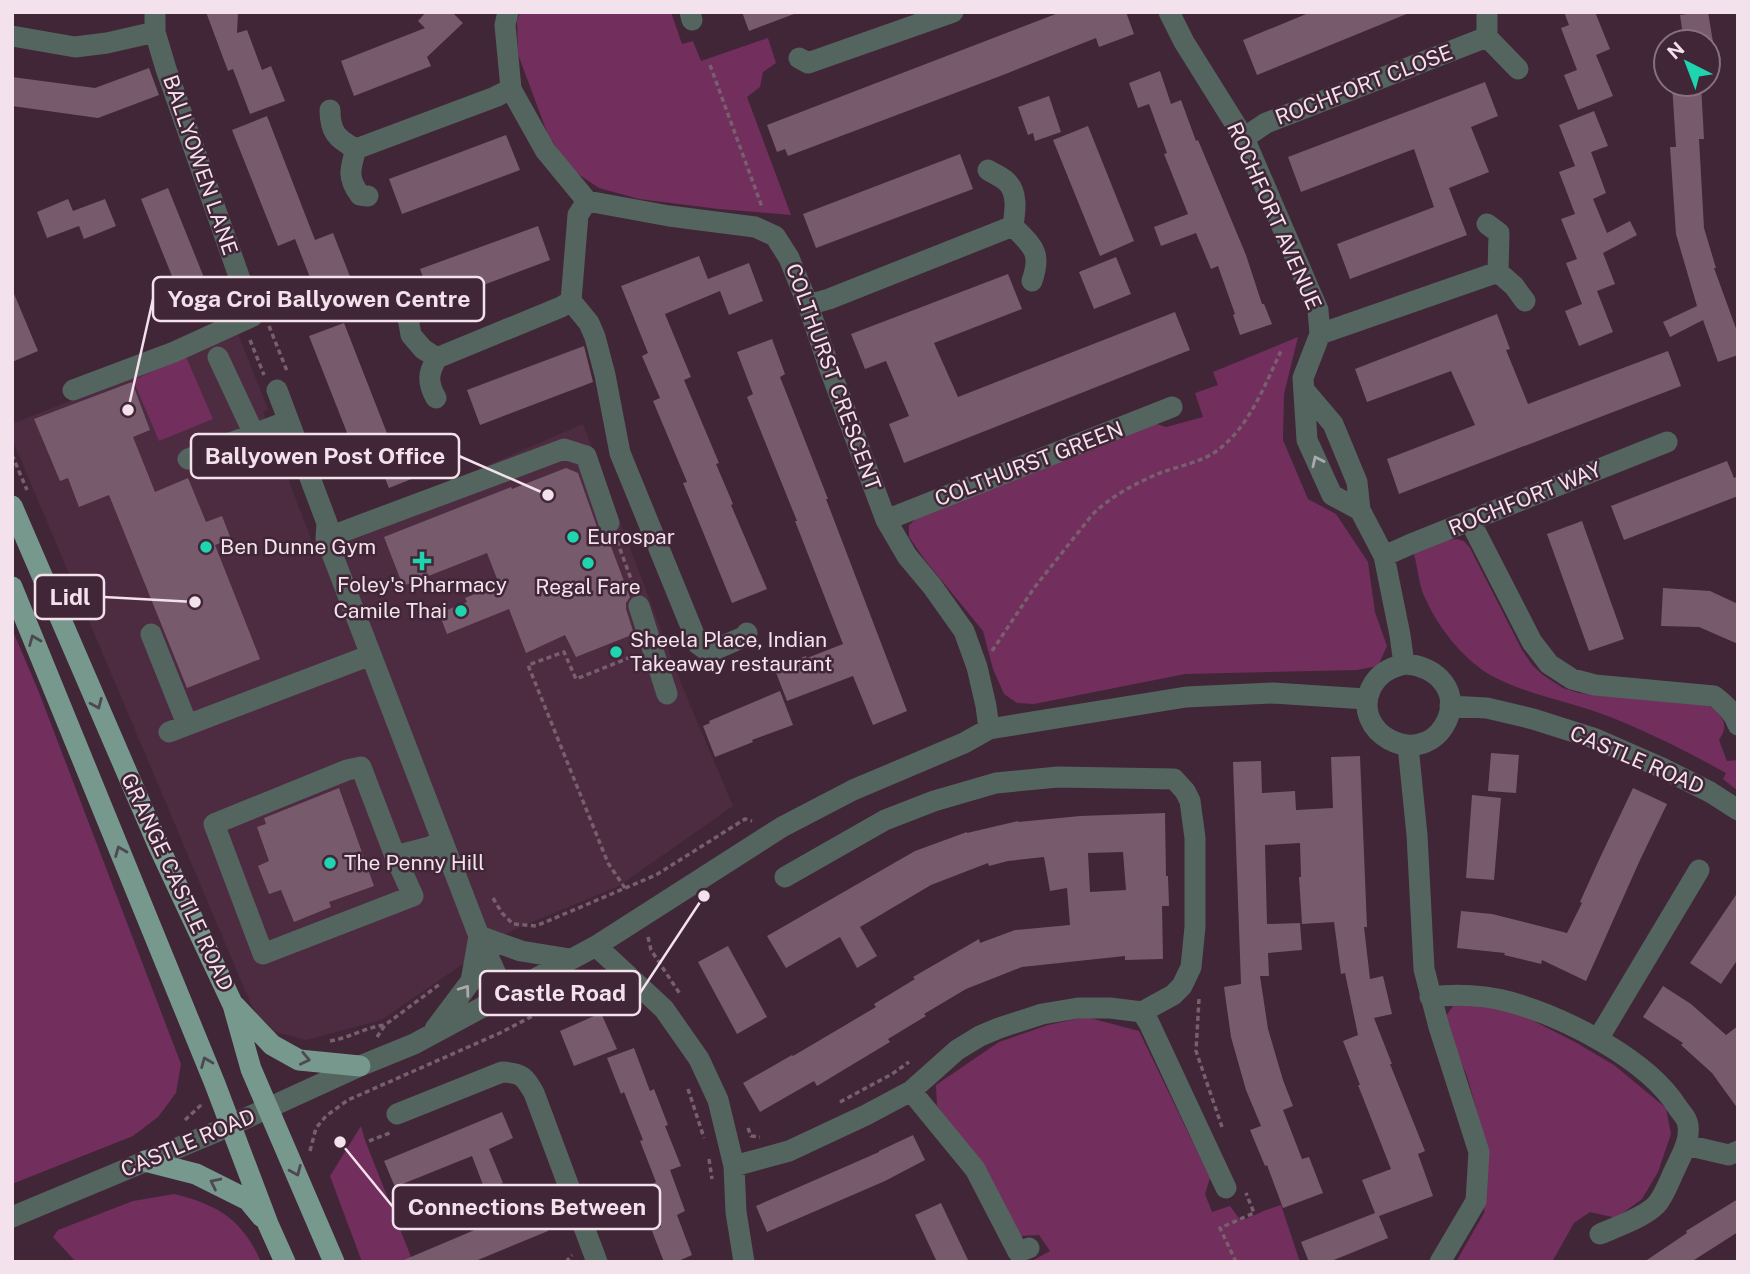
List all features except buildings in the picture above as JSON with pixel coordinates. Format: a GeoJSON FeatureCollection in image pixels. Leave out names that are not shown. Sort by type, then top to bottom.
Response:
{"type":"FeatureCollection","features":[{"type":"Feature","properties":{"kind":"main road","name":"GRANGE CASTLE ROAD"},"geometry":{"type":"LineString","coordinates":[[20,499],[153,835],[233,1004],[251,1069],[334,1262]]}},
{"type":"Feature","properties":{"kind":"main road","name":"GRANGE CASTLE ROAD"},"geometry":{"type":"LineString","coordinates":[[12,587],[285,1262]]}},
{"type":"Feature","properties":{"kind":"main road"},"geometry":{"type":"LineString","coordinates":[[233,1004],[272,1045],[299,1060],[360,1066]]}},
{"type":"Feature","properties":{"kind":"main road"},"geometry":{"type":"LineString","coordinates":[[145,1161],[196,1174],[223,1187],[248,1200],[268,1224]]}},
{"type":"Feature","properties":{"kind":"street"},"geometry":{"type":"LineString","coordinates":[[508,12],[505,25],[511,89],[545,150],[587,201],[578,215],[571,301],[589,323],[595,337],[621,453],[698,644],[709,652],[746,636],[747,633]]}},
{"type":"Feature","properties":{"kind":"street"},"geometry":{"type":"LineString","coordinates":[[799,58],[808,63],[953,12]]}},
{"type":"Feature","properties":{"kind":"street","name":"ROCHFORT AVENUE"},"geometry":{"type":"LineString","coordinates":[[1169,12],[1184,42],[1244,138],[1318,310],[1320,334],[1303,378],[1307,440],[1332,495],[1360,510]]}},
{"type":"Feature","properties":{"kind":"street"},"geometry":{"type":"LineString","coordinates":[[1487,12],[1486,37],[1518,69]]}},
{"type":"Feature","properties":{"kind":"street"},"geometry":{"type":"LineString","coordinates":[[12,37],[75,47],[107,43],[155,22]]}},
{"type":"Feature","properties":{"kind":"street","name":"BALLYOWEN LANE"},"geometry":{"type":"LineString","coordinates":[[155,22],[166,69],[250,325]]}},
{"type":"Feature","properties":{"kind":"street","name":"ROCHFORT CLOSE"},"geometry":{"type":"LineString","coordinates":[[1244,138],[1266,123],[1486,37]]}},
{"type":"Feature","properties":{"kind":"street"},"geometry":{"type":"LineString","coordinates":[[330,110],[330,127],[343,142],[356,149],[511,89]]}},
{"type":"Feature","properties":{"kind":"street"},"geometry":{"type":"LineString","coordinates":[[356,149],[351,167],[352,184],[360,195],[368,196]]}},
{"type":"Feature","properties":{"kind":"street"},"geometry":{"type":"LineString","coordinates":[[988,170],[1008,183],[1014,193],[1013,226],[1035,251],[1037,266],[1032,281]]}},
{"type":"Feature","properties":{"kind":"street","name":"COLTHURST CRESCENT"},"geometry":{"type":"LineString","coordinates":[[587,201],[669,216],[755,227],[775,236],[789,258],[808,305],[886,520],[907,556],[964,631],[976,667],[989,729]]}},
{"type":"Feature","properties":{"kind":"street"},"geometry":{"type":"LineString","coordinates":[[1487,224],[1499,233],[1498,272]]}},
{"type":"Feature","properties":{"kind":"street"},"geometry":{"type":"LineString","coordinates":[[808,305],[1013,226]]}},
{"type":"Feature","properties":{"kind":"street"},"geometry":{"type":"LineString","coordinates":[[1320,334],[1498,272]]}},
{"type":"Feature","properties":{"kind":"street"},"geometry":{"type":"LineString","coordinates":[[1498,272],[1514,286],[1525,301]]}},
{"type":"Feature","properties":{"kind":"street"},"geometry":{"type":"LineString","coordinates":[[436,398],[430,388],[430,371],[437,358],[571,301]]}},
{"type":"Feature","properties":{"kind":"street"},"geometry":{"type":"LineString","coordinates":[[408,318],[411,335],[423,349],[437,358]]}},
{"type":"Feature","properties":{"kind":"street"},"geometry":{"type":"LineString","coordinates":[[73,390],[250,325]]}},
{"type":"Feature","properties":{"kind":"street"},"geometry":{"type":"LineString","coordinates":[[218,357],[254,434]]}},
{"type":"Feature","properties":{"kind":"street"},"geometry":{"type":"LineString","coordinates":[[272,386],[327,523],[326,538],[479,936],[505,994]]}},
{"type":"Feature","properties":{"kind":"street"},"geometry":{"type":"LineString","coordinates":[[1305,391],[1334,424],[1357,482],[1360,510],[1384,556],[1404,664]]}},
{"type":"Feature","properties":{"kind":"street","name":"COLTHURST GREEN"},"geometry":{"type":"LineString","coordinates":[[886,520],[1172,407]]}},
{"type":"Feature","properties":{"kind":"street"},"geometry":{"type":"LineString","coordinates":[[188,458],[288,421]]}},
{"type":"Feature","properties":{"kind":"street","name":"ROCHFORT WAY"},"geometry":{"type":"LineString","coordinates":[[1384,556],[1667,442]]}},
{"type":"Feature","properties":{"kind":"street"},"geometry":{"type":"LineString","coordinates":[[326,538],[564,449],[586,456],[609,523]]}},
{"type":"Feature","properties":{"kind":"street"},"geometry":{"type":"LineString","coordinates":[[1470,521],[1532,642],[1549,664],[1572,679],[1595,685],[1714,696],[1727,706],[1738,725]]}},
{"type":"Feature","properties":{"kind":"street"},"geometry":{"type":"LineString","coordinates":[[639,606],[667,694]]}},
{"type":"Feature","properties":{"kind":"street"},"geometry":{"type":"LineString","coordinates":[[151,634],[178,728],[371,655]]}},
{"type":"Feature","properties":{"kind":"street"},"geometry":{"type":"LineString","coordinates":[[1404,664],[1417,664],[1438,675],[1445,685],[1450,706],[1441,731],[1432,739],[1408,746],[1395,743],[1375,728],[1369,716],[1366,699],[1375,681],[1383,673],[1404,664]]}},
{"type":"Feature","properties":{"kind":"street","name":"CASTLE ROAD"},"geometry":{"type":"LineString","coordinates":[[12,1217],[230,1125],[431,1035],[596,946],[782,827],[853,790],[964,743],[989,729],[1186,697],[1273,692],[1366,699]]}},
{"type":"Feature","properties":{"kind":"street","name":"CASTLE ROAD"},"geometry":{"type":"LineString","coordinates":[[1450,706],[1486,708],[1596,738],[1660,766],[1738,810]]}},
{"type":"Feature","properties":{"kind":"street"},"geometry":{"type":"LineString","coordinates":[[1408,746],[1417,835],[1424,970],[1479,1152],[1476,1201],[1440,1262]]}},
{"type":"Feature","properties":{"kind":"street"},"geometry":{"type":"LineString","coordinates":[[361,767],[395,856],[413,897],[263,954],[214,824],[346,770],[361,767]]}},
{"type":"Feature","properties":{"kind":"street"},"geometry":{"type":"LineString","coordinates":[[734,1166],[789,1151],[866,1115],[911,1091],[957,1050],[999,1028],[1042,1014],[1078,1008],[1110,1007],[1142,1012],[1173,995],[1182,986],[1191,967],[1195,926],[1195,838],[1190,801],[1174,779],[1058,777],[996,783],[934,801],[885,820],[785,877]]}},
{"type":"Feature","properties":{"kind":"street"},"geometry":{"type":"LineString","coordinates":[[395,856],[442,840]]}},
{"type":"Feature","properties":{"kind":"street"},"geometry":{"type":"LineString","coordinates":[[1598,1038],[1699,870]]}},
{"type":"Feature","properties":{"kind":"street"},"geometry":{"type":"LineString","coordinates":[[479,936],[520,951],[570,959]]}},
{"type":"Feature","properties":{"kind":"street"},"geometry":{"type":"LineString","coordinates":[[431,1035],[471,981],[479,936]]}},
{"type":"Feature","properties":{"kind":"street"},"geometry":{"type":"LineString","coordinates":[[596,946],[664,1009],[699,1059],[718,1100],[734,1166],[736,1212],[744,1262]]}},
{"type":"Feature","properties":{"kind":"street"},"geometry":{"type":"LineString","coordinates":[[1430,997],[1479,996],[1509,1002],[1551,1017],[1598,1038],[1638,1066],[1669,1093],[1689,1124],[1686,1145],[1657,1205],[1631,1221],[1600,1234]]}},
{"type":"Feature","properties":{"kind":"street"},"geometry":{"type":"LineString","coordinates":[[1142,1012],[1236,1190]]}},
{"type":"Feature","properties":{"kind":"street"},"geometry":{"type":"LineString","coordinates":[[395,1123],[502,1072],[516,1072],[526,1078],[597,1262]]}},
{"type":"Feature","properties":{"kind":"street"},"geometry":{"type":"LineString","coordinates":[[911,1091],[975,1169],[1018,1252],[1029,1248]]}},
{"type":"Feature","properties":{"kind":"street"},"geometry":{"type":"LineString","coordinates":[[1686,1145],[1729,1155],[1738,1151]]}},
{"type":"Feature","properties":{"kind":"path"},"geometry":{"type":"LineString","coordinates":[[710,65],[762,208]]}},
{"type":"Feature","properties":{"kind":"path"},"geometry":{"type":"LineString","coordinates":[[250,325],[272,386]]}},
{"type":"Feature","properties":{"kind":"path"},"geometry":{"type":"LineString","coordinates":[[988,657],[1034,587],[1103,504],[1160,474],[1203,458],[1229,439],[1249,414],[1282,349]]}},
{"type":"Feature","properties":{"kind":"path"},"geometry":{"type":"LineString","coordinates":[[12,455],[20,499]]}},
{"type":"Feature","properties":{"kind":"path"},"geometry":{"type":"LineString","coordinates":[[609,523],[632,580],[639,606]]}},
{"type":"Feature","properties":{"kind":"path"},"geometry":{"type":"LineString","coordinates":[[625,888],[608,863],[528,665],[564,652],[576,679],[631,657]]}},
{"type":"Feature","properties":{"kind":"path"},"geometry":{"type":"LineString","coordinates":[[493,898],[513,924],[536,926],[656,875],[745,819]]}},
{"type":"Feature","properties":{"kind":"path"},"geometry":{"type":"LineString","coordinates":[[648,935],[651,950],[682,996]]}},
{"type":"Feature","properties":{"kind":"path"},"geometry":{"type":"LineString","coordinates":[[310,1153],[316,1128],[326,1116],[348,1100],[500,1033],[605,978]]}},
{"type":"Feature","properties":{"kind":"path"},"geometry":{"type":"LineString","coordinates":[[327,1041],[385,1025],[443,982]]}},
{"type":"Feature","properties":{"kind":"path"},"geometry":{"type":"LineString","coordinates":[[1199,996],[1196,1051],[1223,1129]]}},
{"type":"Feature","properties":{"kind":"path"},"geometry":{"type":"LineString","coordinates":[[840,1102],[910,1062]]}},
{"type":"Feature","properties":{"kind":"path"},"geometry":{"type":"LineString","coordinates":[[687,1088],[704,1138]]}},
{"type":"Feature","properties":{"kind":"path"},"geometry":{"type":"LineString","coordinates":[[174,1125],[187,1119],[200,1106],[201,1098]]}},
{"type":"Feature","properties":{"kind":"path"},"geometry":{"type":"LineString","coordinates":[[369,1141],[395,1123]]}},
{"type":"Feature","properties":{"kind":"path"},"geometry":{"type":"LineString","coordinates":[[746,1123],[751,1136],[765,1137]]}},
{"type":"Feature","properties":{"kind":"path"},"geometry":{"type":"LineString","coordinates":[[708,1151],[713,1190]]}},
{"type":"Feature","properties":{"kind":"path"},"geometry":{"type":"LineString","coordinates":[[1236,1190],[1254,1213],[1220,1228],[1236,1262]]}},
{"type":"Feature","properties":{"kind":"path"},"geometry":{"type":"LineString","coordinates":[[566,1262],[574,1253]]}},
{"type":"Feature","properties":{"kind":"shaded area"},"geometry":{"type":"Polygon","coordinates":[[[520,12],[671,12],[682,44],[693,41],[701,61],[768,38],[776,63],[763,72],[760,87],[747,97],[791,215],[639,199],[599,188],[572,170],[548,135],[518,54],[517,21],[520,12]]]}},
{"type":"Feature","properties":{"kind":"shaded area"},"geometry":{"type":"Polygon","coordinates":[[[238,334],[268,409],[263,412],[312,541],[583,424],[683,688],[733,806],[619,886],[513,930],[381,1020],[306,1040],[275,1032],[253,1009],[12,439],[12,424],[238,334]]]}},
{"type":"Feature","properties":{"kind":"shaded area"},"geometry":{"type":"Polygon","coordinates":[[[1298,337],[1284,394],[1283,440],[1308,499],[1336,514],[1368,562],[1375,612],[1387,646],[1378,666],[1357,670],[1185,674],[1034,704],[1017,703],[1004,694],[993,669],[983,631],[925,560],[909,537],[909,525],[919,516],[1154,423],[1166,427],[1203,417],[1195,393],[1218,385],[1213,372],[1298,337]]]}},
{"type":"Feature","properties":{"kind":"shaded area"},"geometry":{"type":"Polygon","coordinates":[[[186,357],[213,419],[159,441],[133,380],[186,357]]]}},
{"type":"Feature","properties":{"kind":"shaded area"},"geometry":{"type":"Polygon","coordinates":[[[1447,540],[1464,541],[1470,548],[1522,650],[1543,675],[1563,688],[1579,693],[1705,704],[1716,711],[1724,724],[1719,740],[1727,761],[1738,760],[1738,791],[1723,779],[1726,773],[1665,741],[1602,714],[1509,684],[1475,664],[1455,645],[1431,611],[1422,589],[1414,554],[1447,540]]]}},
{"type":"Feature","properties":{"kind":"shaded area"},"geometry":{"type":"Polygon","coordinates":[[[12,629],[38,690],[181,1064],[176,1093],[158,1117],[133,1136],[12,1184],[12,629]]]}},
{"type":"Feature","properties":{"kind":"shaded area"},"geometry":{"type":"Polygon","coordinates":[[[1456,1002],[1516,1012],[1614,1065],[1666,1108],[1671,1134],[1658,1172],[1642,1199],[1616,1218],[1590,1212],[1574,1223],[1552,1262],[1456,1262],[1484,1213],[1489,1155],[1467,1076],[1443,1020],[1456,1002]]]}},
{"type":"Feature","properties":{"kind":"shaded area"},"geometry":{"type":"Polygon","coordinates":[[[1086,1017],[1139,1031],[1210,1178],[1205,1194],[1212,1212],[1230,1206],[1241,1221],[1281,1205],[1300,1262],[1030,1262],[1050,1251],[1039,1235],[1020,1236],[992,1180],[937,1106],[936,1085],[999,1042],[1048,1025],[1086,1017]]]}},
{"type":"Feature","properties":{"kind":"shaded area"},"geometry":{"type":"Polygon","coordinates":[[[361,1126],[413,1262],[362,1262],[330,1176],[361,1126]]]}},
{"type":"Feature","properties":{"kind":"shaded area"},"geometry":{"type":"Polygon","coordinates":[[[174,1194],[203,1203],[227,1216],[246,1235],[261,1262],[76,1262],[53,1237],[58,1230],[133,1201],[174,1194]]]}},
{"type":"Feature","properties":{"kind":"place","name":"Yoga Croi Ballyowen Centre"},"geometry":{"type":"Point","coordinates":[128,410]}},
{"type":"Feature","properties":{"kind":"place","name":"Ballyowen Post Office"},"geometry":{"type":"Point","coordinates":[548,495]}},
{"type":"Feature","properties":{"kind":"place","name":"Eurospar"},"geometry":{"type":"Point","coordinates":[573,537]}},
{"type":"Feature","properties":{"kind":"place","name":"Ben Dunne Gym"},"geometry":{"type":"Point","coordinates":[206,547]}},
{"type":"Feature","properties":{"kind":"place","name":"Foley's Pharmacy"},"geometry":{"type":"Point","coordinates":[422,561]}},
{"type":"Feature","properties":{"kind":"place","name":"Regal Fare"},"geometry":{"type":"Point","coordinates":[588,563]}},
{"type":"Feature","properties":{"kind":"place","name":"Lidl"},"geometry":{"type":"Point","coordinates":[195,602]}},
{"type":"Feature","properties":{"kind":"place","name":"Camile Thai"},"geometry":{"type":"Point","coordinates":[461,611]}},
{"type":"Feature","properties":{"kind":"place","name":"Sheela Place, Indian Takeaway restaurant"},"geometry":{"type":"Point","coordinates":[616,652]}},
{"type":"Feature","properties":{"kind":"place","name":"The Penny Hill"},"geometry":{"type":"Point","coordinates":[330,863]}},
{"type":"Feature","properties":{"kind":"place","name":"Castle Road"},"geometry":{"type":"Point","coordinates":[704,896]}},
{"type":"Feature","properties":{"kind":"place","name":"Connections Between"},"geometry":{"type":"Point","coordinates":[340,1142]}}]}
